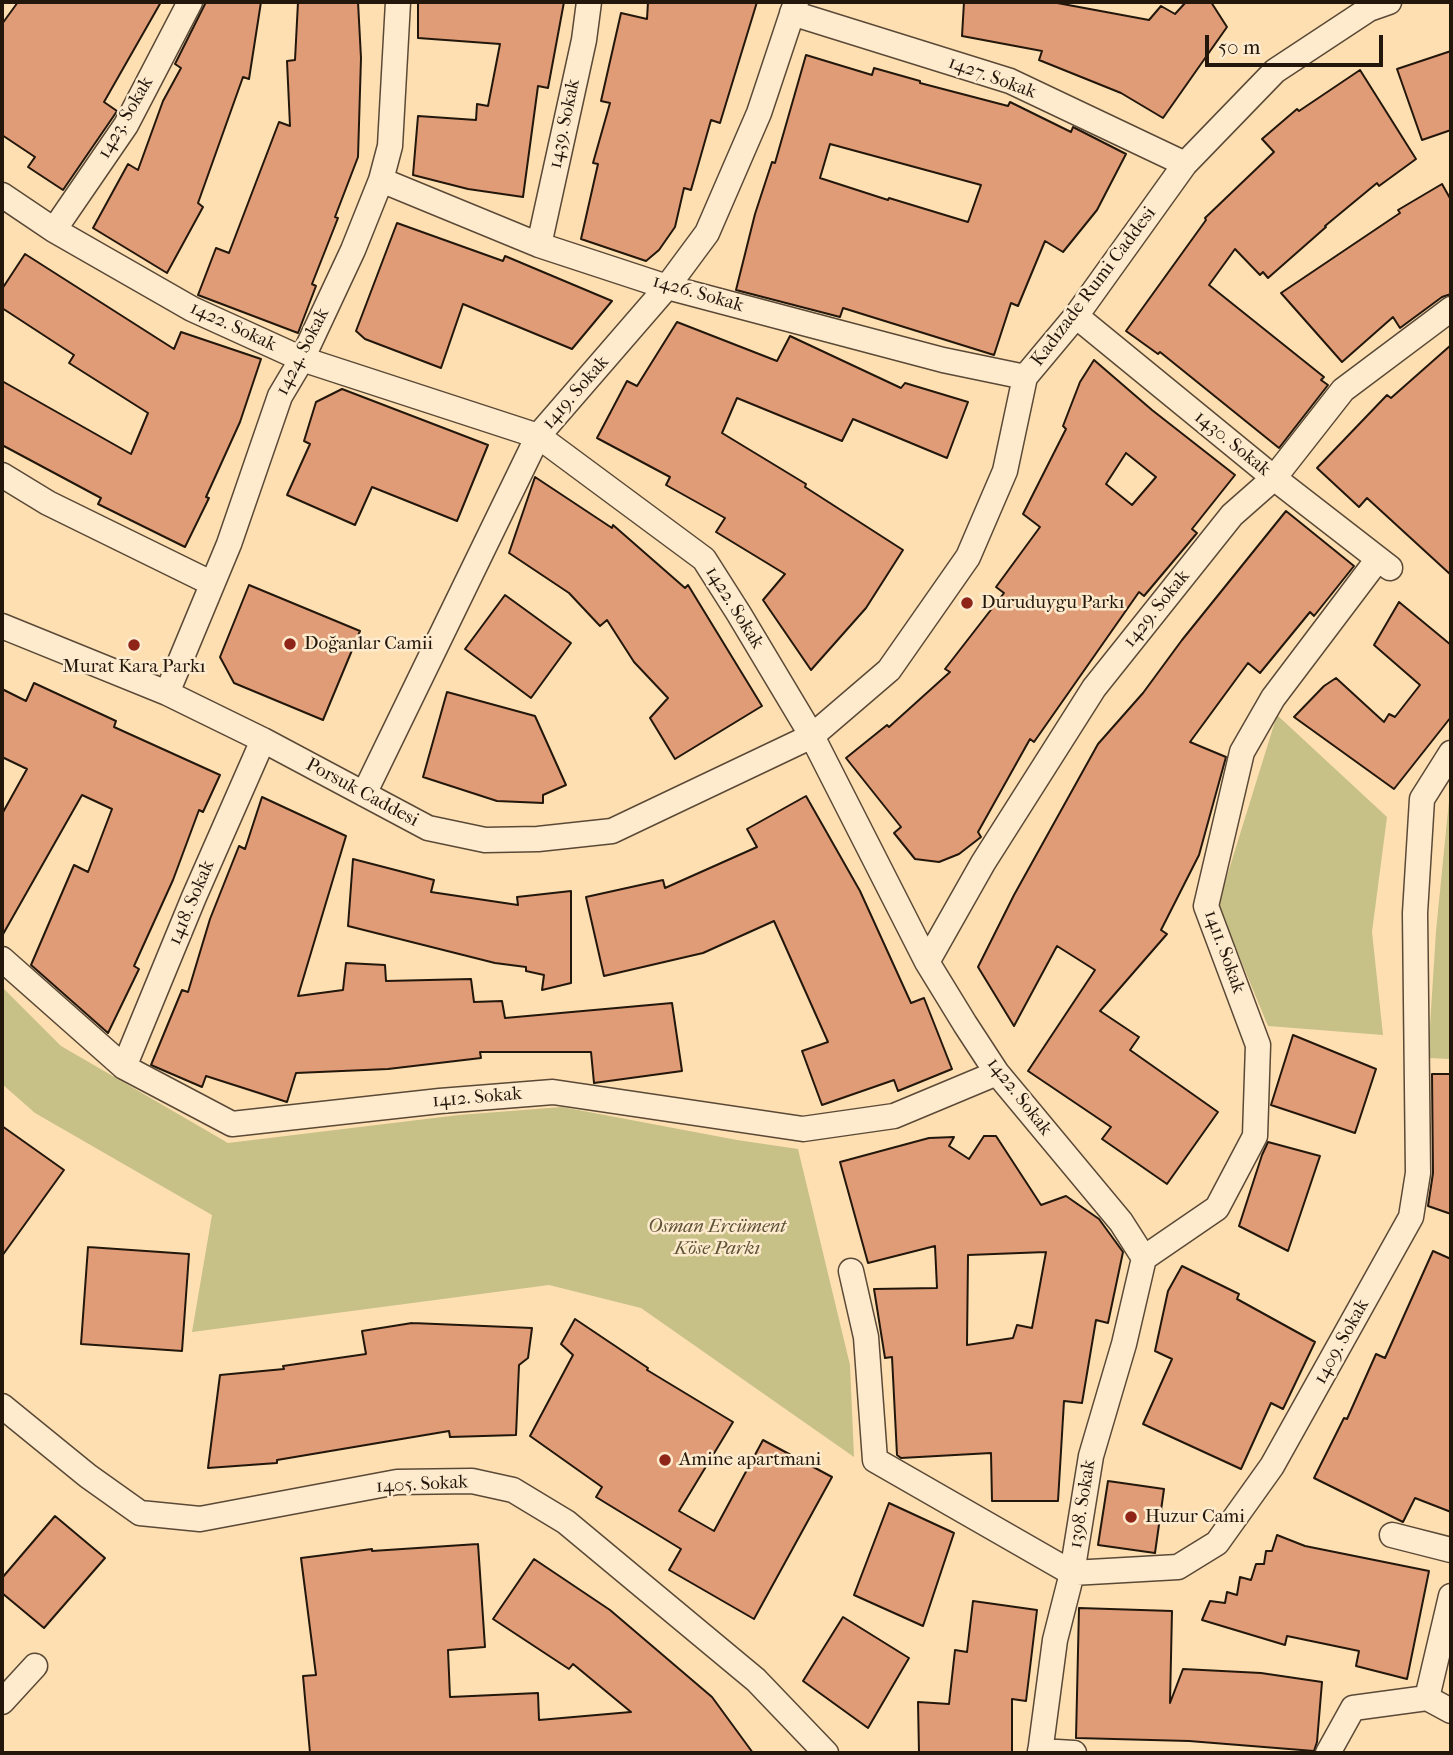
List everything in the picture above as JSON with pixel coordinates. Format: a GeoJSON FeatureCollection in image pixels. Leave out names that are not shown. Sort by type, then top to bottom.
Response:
{"type":"FeatureCollection","features":[{"type":"Feature","properties":{"kind":"street","name":"1423. Sokak"},"geometry":{"type":"LineString","coordinates":[[54,230],[126,125],[190,2]]}},
{"type":"Feature","properties":{"kind":"street","name":"1424. Sokak"},"geometry":{"type":"LineString","coordinates":[[167,693],[229,544],[280,396],[302,359],[352,250],[380,180],[390,146],[398,2]]}},
{"type":"Feature","properties":{"kind":"street","name":"1439. Sokak"},"geometry":{"type":"LineString","coordinates":[[539,245],[584,40],[589,2]]}},
{"type":"Feature","properties":{"kind":"street","name":"Kadızade Rumi Caddesi"},"geometry":{"type":"LineString","coordinates":[[812,736],[888,670],[968,556],[1005,471],[1026,377],[1076,316],[1185,164],[1275,71],[1370,9],[1389,2]]}},
{"type":"Feature","properties":{"kind":"street","name":"1427. Sokak"},"geometry":{"type":"LineString","coordinates":[[794,7],[1010,81],[1185,164]]}},
{"type":"Feature","properties":{"kind":"street","name":"1419. Sokak"},"geometry":{"type":"LineString","coordinates":[[364,794],[538,436],[667,287],[707,233],[759,113],[794,7]]}},
{"type":"Feature","properties":{"kind":"street","name":"1426. Sokak"},"geometry":{"type":"LineString","coordinates":[[380,180],[539,245],[667,287],[943,360],[1026,377]]}},
{"type":"Feature","properties":{"kind":"street","name":"1422. Sokak"},"geometry":{"type":"LineString","coordinates":[[2,195],[54,230],[192,309],[302,359],[538,436],[704,559],[812,736],[928,962],[997,1073],[1121,1222],[1144,1258]]}},
{"type":"Feature","properties":{"kind":"street","name":"1429. Sokak"},"geometry":{"type":"LineString","coordinates":[[928,962],[984,863],[1094,688],[1232,515],[1274,478],[1343,390],[1451,309]]}},
{"type":"Feature","properties":{"kind":"street","name":"1430. Sokak"},"geometry":{"type":"LineString","coordinates":[[1076,316],[1274,478],[1384,563]]}},
{"type":"Feature","properties":{"kind":"street"},"geometry":{"type":"LineString","coordinates":[[2,475],[48,503],[211,583]]}},
{"type":"Feature","properties":{"kind":"street","name":"1411. Sokak"},"geometry":{"type":"LineString","coordinates":[[1144,1258],[1217,1208],[1255,1136],[1258,1045],[1206,906],[1242,752],[1273,698],[1384,563]]}},
{"type":"Feature","properties":{"kind":"street","name":"Porsuk Caddesi"},"geometry":{"type":"LineString","coordinates":[[2,626],[167,693],[263,740],[428,828],[485,840],[538,839],[612,831],[812,736]]}},
{"type":"Feature","properties":{"kind":"street","name":"1418. Sokak"},"geometry":{"type":"LineString","coordinates":[[124,1067],[263,740]]}},
{"type":"Feature","properties":{"kind":"street","name":"1409. Sokak"},"geometry":{"type":"LineString","coordinates":[[1072,1573],[1178,1567],[1217,1543],[1272,1466],[1411,1217],[1418,1173],[1415,913],[1422,799],[1451,753]]}},
{"type":"Feature","properties":{"kind":"street","name":"1412. Sokak"},"geometry":{"type":"LineString","coordinates":[[2,959],[124,1067],[232,1124],[440,1101],[553,1092],[803,1129],[894,1116],[997,1073]]}},
{"type":"Feature","properties":{"kind":"street","name":"1398. Sokak"},"geometry":{"type":"LineString","coordinates":[[1040,1752],[1055,1640],[1072,1573],[1091,1456],[1124,1344],[1144,1258]]}},
{"type":"Feature","properties":{"kind":"street"},"geometry":{"type":"LineString","coordinates":[[850,1271],[866,1337],[876,1460],[1072,1573]]}},
{"type":"Feature","properties":{"kind":"street","name":"1405. Sokak"},"geometry":{"type":"LineString","coordinates":[[2,1406],[88,1476],[140,1513],[200,1519],[397,1482],[472,1481],[513,1490],[566,1522],[745,1671],[826,1753]]}},
{"type":"Feature","properties":{"kind":"street"},"geometry":{"type":"LineString","coordinates":[[1392,1535],[1451,1550]]}},
{"type":"Feature","properties":{"kind":"street"},"geometry":{"type":"LineString","coordinates":[[1427,1698],[1451,1596]]}},
{"type":"Feature","properties":{"kind":"street"},"geometry":{"type":"LineString","coordinates":[[2,1702],[35,1666]]}},
{"type":"Feature","properties":{"kind":"street"},"geometry":{"type":"LineString","coordinates":[[1328,1753],[1353,1708],[1427,1698],[1451,1710]]}},
{"type":"Feature","properties":{"kind":"street"},"geometry":{"type":"LineString","coordinates":[[1040,1752],[1074,1753]]}},
{"type":"Feature","properties":{"kind":"green space"},"geometry":{"type":"Polygon","coordinates":[[[1277,715],[1387,817],[1372,932],[1383,1035],[1268,1026],[1218,905],[1277,715]]]}},
{"type":"Feature","properties":{"kind":"green space"},"geometry":{"type":"Polygon","coordinates":[[[1451,781],[1451,1059],[1428,1058],[1436,931],[1451,781]]]}},
{"type":"Feature","properties":{"kind":"green space","name":"Osman Ercüment Köse Parkı"},"geometry":{"type":"Polygon","coordinates":[[[2,987],[61,1046],[228,1143],[459,1115],[562,1107],[798,1149],[850,1365],[854,1457],[641,1308],[549,1285],[192,1332],[212,1215],[35,1113],[2,1084],[2,987]]]}},
{"type":"Feature","properties":{"kind":"building"},"geometry":{"type":"Polygon","coordinates":[[[18,2],[161,2],[104,102],[117,111],[63,190],[28,167],[35,157],[2,135],[2,24],[18,2]]]}},
{"type":"Feature","properties":{"kind":"building"},"geometry":{"type":"Polygon","coordinates":[[[206,2],[261,2],[249,79],[243,77],[198,203],[203,207],[167,273],[93,228],[128,164],[138,170],[163,101],[181,68],[175,64],[206,2]]]}},
{"type":"Feature","properties":{"kind":"building"},"geometry":{"type":"Polygon","coordinates":[[[298,2],[358,2],[361,58],[358,157],[312,284],[316,286],[298,333],[198,295],[216,248],[229,253],[279,122],[290,126],[287,61],[295,60],[298,2]]]}},
{"type":"Feature","properties":{"kind":"building"},"geometry":{"type":"Polygon","coordinates":[[[418,2],[564,2],[548,88],[538,86],[523,197],[468,189],[413,175],[418,116],[476,120],[477,104],[488,106],[500,44],[418,38],[418,2]]]}},
{"type":"Feature","properties":{"kind":"building"},"geometry":{"type":"Polygon","coordinates":[[[648,2],[757,2],[720,123],[711,120],[691,190],[684,188],[675,227],[659,250],[646,261],[581,239],[598,164],[593,163],[610,103],[601,101],[621,13],[647,19],[648,2]]]}},
{"type":"Feature","properties":{"kind":"building"},"geometry":{"type":"Polygon","coordinates":[[[964,2],[1052,2],[1149,20],[1161,6],[1175,14],[1186,2],[1211,2],[1227,27],[1163,118],[1121,93],[1039,60],[1042,51],[962,36],[964,2]]]}},
{"type":"Feature","properties":{"kind":"building"},"geometry":{"type":"Polygon","coordinates":[[[1451,51],[1451,130],[1422,140],[1397,69],[1451,51]]]}},
{"type":"Feature","properties":{"kind":"building"},"geometry":{"type":"Polygon","coordinates":[[[806,55],[872,75],[874,68],[1008,106],[1010,102],[1071,132],[1073,127],[1126,154],[1097,210],[1063,252],[1045,241],[1018,306],[1011,303],[994,355],[843,308],[840,317],[736,290],[755,214],[772,162],[775,163],[806,55]],[[830,144],[820,178],[968,222],[981,185],[830,144]]]}},
{"type":"Feature","properties":{"kind":"building"},"geometry":{"type":"Polygon","coordinates":[[[1360,70],[1416,159],[1379,186],[1377,183],[1268,278],[1263,272],[1260,275],[1235,249],[1209,285],[1324,377],[1321,380],[1328,385],[1279,448],[1160,352],[1158,354],[1126,331],[1205,218],[1274,152],[1262,139],[1297,109],[1299,111],[1360,70]]]}},
{"type":"Feature","properties":{"kind":"building"},"geometry":{"type":"Polygon","coordinates":[[[1442,184],[1451,200],[1451,294],[1442,297],[1400,328],[1393,317],[1342,362],[1281,293],[1400,213],[1398,210],[1442,184]]]}},
{"type":"Feature","properties":{"kind":"building"},"geometry":{"type":"Polygon","coordinates":[[[397,223],[503,261],[505,256],[612,301],[572,349],[463,304],[441,368],[365,339],[356,331],[397,223]]]}},
{"type":"Feature","properties":{"kind":"building"},"geometry":{"type":"Polygon","coordinates":[[[25,254],[174,349],[181,332],[261,359],[240,422],[206,497],[209,498],[185,547],[98,504],[101,498],[2,445],[2,381],[131,454],[148,413],[69,363],[74,355],[2,308],[2,289],[25,254]]]}},
{"type":"Feature","properties":{"kind":"building"},"geometry":{"type":"Polygon","coordinates":[[[677,322],[777,361],[790,336],[901,388],[905,383],[968,402],[947,458],[853,419],[842,441],[737,398],[722,433],[806,484],[805,487],[903,550],[866,608],[811,670],[763,600],[785,574],[716,532],[725,518],[666,485],[670,477],[597,438],[627,381],[637,386],[677,322]]]}},
{"type":"Feature","properties":{"kind":"building"},"geometry":{"type":"Polygon","coordinates":[[[1451,345],[1451,575],[1367,498],[1359,507],[1317,468],[1387,395],[1391,398],[1451,345]]]}},
{"type":"Feature","properties":{"kind":"building"},"geometry":{"type":"Polygon","coordinates":[[[1094,360],[1235,475],[1192,529],[1197,533],[1144,596],[1139,592],[1034,742],[1030,739],[978,832],[981,837],[959,854],[939,862],[915,859],[894,833],[901,827],[846,758],[887,725],[889,727],[950,672],[945,669],[1004,593],[996,587],[1040,527],[1023,514],[1066,429],[1063,426],[1080,382],[1094,360]],[[1126,453],[1106,484],[1132,505],[1156,477],[1126,453]]]}},
{"type":"Feature","properties":{"kind":"building"},"geometry":{"type":"Polygon","coordinates":[[[342,389],[488,445],[457,521],[372,487],[355,525],[287,495],[310,444],[304,441],[316,402],[342,389]]]}},
{"type":"Feature","properties":{"kind":"building"},"geometry":{"type":"Polygon","coordinates":[[[535,477],[612,528],[613,525],[685,588],[688,585],[762,706],[675,759],[650,718],[668,698],[634,662],[607,620],[600,626],[569,593],[509,553],[535,477]]]}},
{"type":"Feature","properties":{"kind":"building"},"geometry":{"type":"Polygon","coordinates":[[[1286,511],[1354,566],[1314,616],[1310,612],[1260,673],[1248,663],[1190,742],[1226,757],[1199,855],[1161,930],[1167,934],[1100,1011],[1139,1037],[1130,1050],[1218,1112],[1167,1184],[1102,1139],[1111,1127],[1028,1071],[1095,970],[1057,946],[1014,1026],[978,967],[1014,895],[1098,744],[1143,693],[1286,511]]]}},
{"type":"Feature","properties":{"kind":"building","name":"Doğanlar Camii"},"geometry":{"type":"Polygon","coordinates":[[[249,585],[360,631],[323,720],[234,683],[220,657],[249,585]]]}},
{"type":"Feature","properties":{"kind":"building"},"geometry":{"type":"Polygon","coordinates":[[[505,595],[571,643],[531,698],[465,649],[505,595]]]}},
{"type":"Feature","properties":{"kind":"building"},"geometry":{"type":"Polygon","coordinates":[[[1399,602],[1451,645],[1451,717],[1394,789],[1294,717],[1324,686],[1336,678],[1384,722],[1389,714],[1395,717],[1420,685],[1374,645],[1399,602]]]}},
{"type":"Feature","properties":{"kind":"building"},"geometry":{"type":"Polygon","coordinates":[[[34,683],[116,721],[114,727],[220,775],[203,812],[199,810],[173,880],[134,966],[139,969],[108,1033],[31,965],[74,865],[88,872],[112,809],[82,795],[2,936],[2,814],[27,769],[2,757],[2,689],[26,701],[34,683]]]}},
{"type":"Feature","properties":{"kind":"building"},"geometry":{"type":"Polygon","coordinates":[[[447,692],[535,716],[566,785],[543,795],[543,803],[497,801],[423,777],[447,692]]]}},
{"type":"Feature","properties":{"kind":"building"},"geometry":{"type":"Polygon","coordinates":[[[806,796],[860,891],[911,1003],[924,998],[952,1069],[898,1091],[894,1080],[822,1105],[802,1051],[828,1042],[774,921],[703,953],[604,976],[586,897],[663,880],[665,888],[757,847],[747,829],[806,796]]]}},
{"type":"Feature","properties":{"kind":"building"},"geometry":{"type":"Polygon","coordinates":[[[262,797],[346,836],[298,996],[343,990],[346,963],[385,965],[386,981],[471,979],[474,1002],[502,1001],[505,1018],[672,1003],[682,1071],[594,1083],[591,1052],[480,1052],[481,1058],[388,1069],[296,1073],[287,1102],[206,1076],[202,1087],[151,1065],[182,990],[188,992],[210,919],[239,846],[245,849],[262,797]]]}},
{"type":"Feature","properties":{"kind":"building"},"geometry":{"type":"Polygon","coordinates":[[[353,859],[434,880],[431,892],[518,905],[517,897],[571,891],[571,983],[542,990],[544,975],[526,971],[526,967],[495,963],[348,926],[353,859]]]}},
{"type":"Feature","properties":{"kind":"building"},"geometry":{"type":"Polygon","coordinates":[[[1293,1035],[1376,1069],[1355,1133],[1271,1105],[1293,1035]]]}},
{"type":"Feature","properties":{"kind":"building"},"geometry":{"type":"Polygon","coordinates":[[[1432,1074],[1451,1074],[1451,1214],[1428,1206],[1433,1173],[1432,1074]]]}},
{"type":"Feature","properties":{"kind":"building"},"geometry":{"type":"Polygon","coordinates":[[[2,1126],[64,1170],[2,1256],[2,1126]]]}},
{"type":"Feature","properties":{"kind":"building"},"geometry":{"type":"Polygon","coordinates":[[[984,1136],[996,1136],[1041,1205],[1066,1196],[1099,1219],[1123,1252],[1108,1323],[1096,1320],[1082,1403],[1064,1401],[1058,1501],[992,1501],[991,1453],[901,1458],[897,1455],[892,1357],[885,1358],[874,1289],[937,1288],[935,1246],[868,1263],[840,1162],[929,1138],[954,1137],[949,1146],[969,1159],[984,1136]],[[1046,1252],[968,1255],[967,1345],[1013,1338],[1017,1325],[1032,1328],[1046,1252]]]}},
{"type":"Feature","properties":{"kind":"building"},"geometry":{"type":"Polygon","coordinates":[[[1268,1142],[1320,1156],[1288,1251],[1239,1226],[1268,1142]]]}},
{"type":"Feature","properties":{"kind":"building"},"geometry":{"type":"Polygon","coordinates":[[[88,1247],[189,1254],[182,1351],[81,1344],[88,1247]]]}},
{"type":"Feature","properties":{"kind":"building"},"geometry":{"type":"Polygon","coordinates":[[[1433,1251],[1451,1259],[1451,1512],[1415,1498],[1403,1522],[1314,1478],[1344,1418],[1347,1419],[1376,1354],[1385,1358],[1433,1251]]]}},
{"type":"Feature","properties":{"kind":"building"},"geometry":{"type":"Polygon","coordinates":[[[1182,1266],[1239,1294],[1237,1299],[1315,1342],[1283,1409],[1271,1403],[1241,1469],[1143,1424],[1172,1359],[1155,1351],[1168,1291],[1182,1266]]]}},
{"type":"Feature","properties":{"kind":"building"},"geometry":{"type":"Polygon","coordinates":[[[575,1319],[648,1368],[647,1370],[733,1422],[679,1511],[714,1531],[763,1440],[832,1477],[754,1619],[669,1570],[681,1549],[596,1497],[602,1487],[530,1436],[573,1355],[561,1344],[575,1319]]]}},
{"type":"Feature","properties":{"kind":"building"},"geometry":{"type":"Polygon","coordinates":[[[412,1323],[532,1328],[528,1358],[519,1365],[516,1435],[450,1437],[449,1431],[277,1460],[277,1463],[208,1468],[220,1375],[284,1369],[283,1366],[366,1354],[362,1331],[412,1323]]]}},
{"type":"Feature","properties":{"kind":"building","name":"Huzur Cami"},"geometry":{"type":"Polygon","coordinates":[[[1108,1481],[1164,1489],[1155,1553],[1098,1545],[1108,1481]]]}},
{"type":"Feature","properties":{"kind":"building"},"geometry":{"type":"Polygon","coordinates":[[[889,1503],[954,1533],[923,1626],[854,1595],[889,1503]]]}},
{"type":"Feature","properties":{"kind":"building"},"geometry":{"type":"Polygon","coordinates":[[[55,1516],[105,1558],[44,1628],[2,1593],[2,1578],[55,1516]]]}},
{"type":"Feature","properties":{"kind":"building"},"geometry":{"type":"Polygon","coordinates":[[[1277,1535],[1305,1546],[1429,1571],[1407,1679],[1356,1666],[1359,1651],[1287,1636],[1285,1645],[1202,1620],[1210,1601],[1225,1603],[1227,1592],[1237,1595],[1240,1577],[1251,1580],[1256,1564],[1264,1564],[1266,1551],[1272,1551],[1277,1535]]]}},
{"type":"Feature","properties":{"kind":"building"},"geometry":{"type":"Polygon","coordinates":[[[478,1544],[485,1647],[448,1650],[450,1697],[538,1693],[539,1720],[631,1712],[573,1664],[569,1669],[493,1619],[534,1559],[610,1610],[712,1697],[753,1753],[310,1753],[303,1676],[316,1675],[301,1558],[372,1549],[478,1544]]]}},
{"type":"Feature","properties":{"kind":"building"},"geometry":{"type":"Polygon","coordinates":[[[973,1601],[1037,1610],[1026,1701],[1012,1699],[1012,1753],[919,1753],[918,1702],[949,1704],[955,1650],[967,1652],[973,1601]]]}},
{"type":"Feature","properties":{"kind":"building"},"geometry":{"type":"Polygon","coordinates":[[[1079,1608],[1172,1611],[1170,1703],[1183,1669],[1261,1673],[1322,1682],[1314,1751],[1189,1741],[1076,1738],[1079,1608]]]}},
{"type":"Feature","properties":{"kind":"building"},"geometry":{"type":"Polygon","coordinates":[[[843,1617],[909,1658],[868,1728],[803,1681],[843,1617]]]}},
{"type":"Feature","properties":{"kind":"place","name":"Duruduygu Parkı"},"geometry":{"type":"Point","coordinates":[967,603]}},
{"type":"Feature","properties":{"kind":"place","name":"Doğanlar Camii"},"geometry":{"type":"Point","coordinates":[290,644]}},
{"type":"Feature","properties":{"kind":"place","name":"Murat Kara Parkı"},"geometry":{"type":"Point","coordinates":[134,645]}},
{"type":"Feature","properties":{"kind":"place","name":"Amine apartmani"},"geometry":{"type":"Point","coordinates":[665,1460]}},
{"type":"Feature","properties":{"kind":"place","name":"Huzur Cami"},"geometry":{"type":"Point","coordinates":[1131,1517]}}]}
